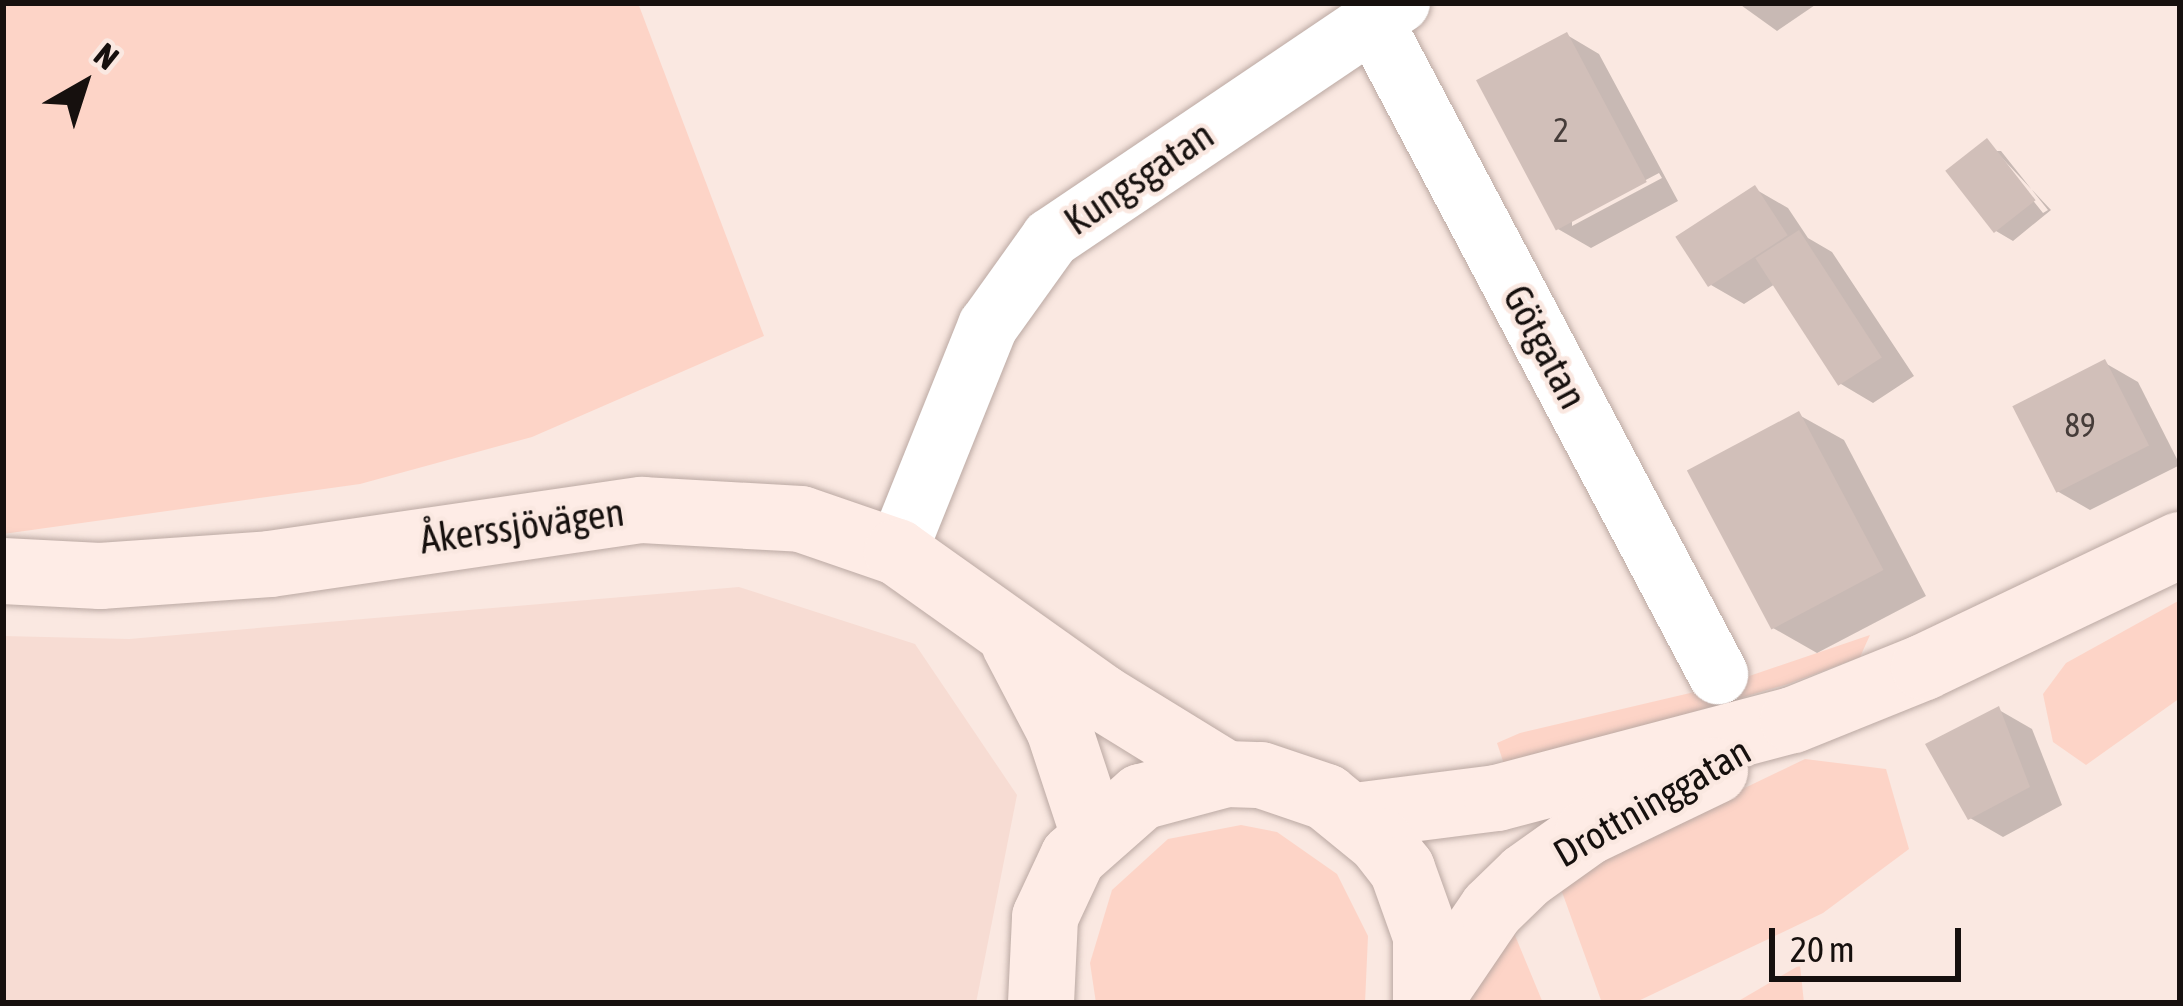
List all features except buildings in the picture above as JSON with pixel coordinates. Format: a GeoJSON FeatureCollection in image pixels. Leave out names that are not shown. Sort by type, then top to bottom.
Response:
{"type":"FeatureCollection","features":[{"type":"Feature","properties":{"kind":"street","name":"Kungsgatan"},"geometry":{"type":"LineString","coordinates":[[897,552],[980,342],[1051,238],[1387,12]]}},
{"type":"Feature","properties":{"kind":"street","name":"Götgatan"},"geometry":{"type":"LineString","coordinates":[[1387,12],[1718,674]]}},
{"type":"Feature","properties":{"kind":"street","name":"Åkerssjövägen"},"geometry":{"type":"LineString","coordinates":[[3,571],[100,576],[270,564],[643,510],[801,519],[897,552],[960,591],[1009,635],[1226,774]]}},
{"type":"Feature","properties":{"kind":"street","name":"Drottninggatan"},"geometry":{"type":"LineString","coordinates":[[1355,816],[1516,794],[1793,720],[1924,668],[2180,545]]}},
{"type":"Feature","properties":{"kind":"street","name":"Åkerssjövägen"},"geometry":{"type":"LineString","coordinates":[[1009,635],[1052,712],[1094,832]]}},
{"type":"Feature","properties":{"kind":"street","name":"Drottninggatan"},"geometry":{"type":"LineString","coordinates":[[1427,1003],[1492,909],[1526,876],[1588,832],[1718,770],[1793,720]]}},
{"type":"Feature","properties":{"kind":"street"},"geometry":{"type":"LineString","coordinates":[[1042,1003],[1045,917],[1094,832],[1155,790],[1226,774],[1294,783],[1355,816],[1402,869],[1426,936],[1427,1003]]}},
{"type":"Feature","properties":{"kind":"shaded area"},"geometry":{"type":"Polygon","coordinates":[[[3,3],[638,3],[764,336],[532,437],[360,484],[3,534],[3,3]]]}},
{"type":"Feature","properties":{"kind":"shaded area"},"geometry":{"type":"Polygon","coordinates":[[[739,587],[915,644],[1017,795],[976,1003],[3,1003],[3,636],[129,639],[739,587]]]}},
{"type":"Feature","properties":{"kind":"shaded area"},"geometry":{"type":"Polygon","coordinates":[[[2180,600],[2180,698],[2086,765],[2053,742],[2043,694],[2066,663],[2180,600]]]}},
{"type":"Feature","properties":{"kind":"shaded area"},"geometry":{"type":"Polygon","coordinates":[[[1870,635],[1860,657],[1788,684],[1505,767],[1497,743],[1520,733],[1720,686],[1870,635]]]}},
{"type":"Feature","properties":{"kind":"shaded area"},"geometry":{"type":"Polygon","coordinates":[[[1805,759],[1886,769],[1909,849],[1823,913],[1634,1003],[1602,1003],[1557,878],[1805,759]]]}},
{"type":"Feature","properties":{"kind":"shaded area"},"geometry":{"type":"Polygon","coordinates":[[[1241,825],[1277,832],[1337,874],[1368,936],[1365,1003],[1096,1003],[1090,963],[1112,890],[1168,839],[1241,825]]]}},
{"type":"Feature","properties":{"kind":"shaded area"},"geometry":{"type":"Polygon","coordinates":[[[1509,921],[1543,1003],[1457,1003],[1509,921]]]}},
{"type":"Feature","properties":{"kind":"shaded area"},"geometry":{"type":"Polygon","coordinates":[[[1800,965],[1804,1003],[1735,1003],[1800,965]]]}}]}
